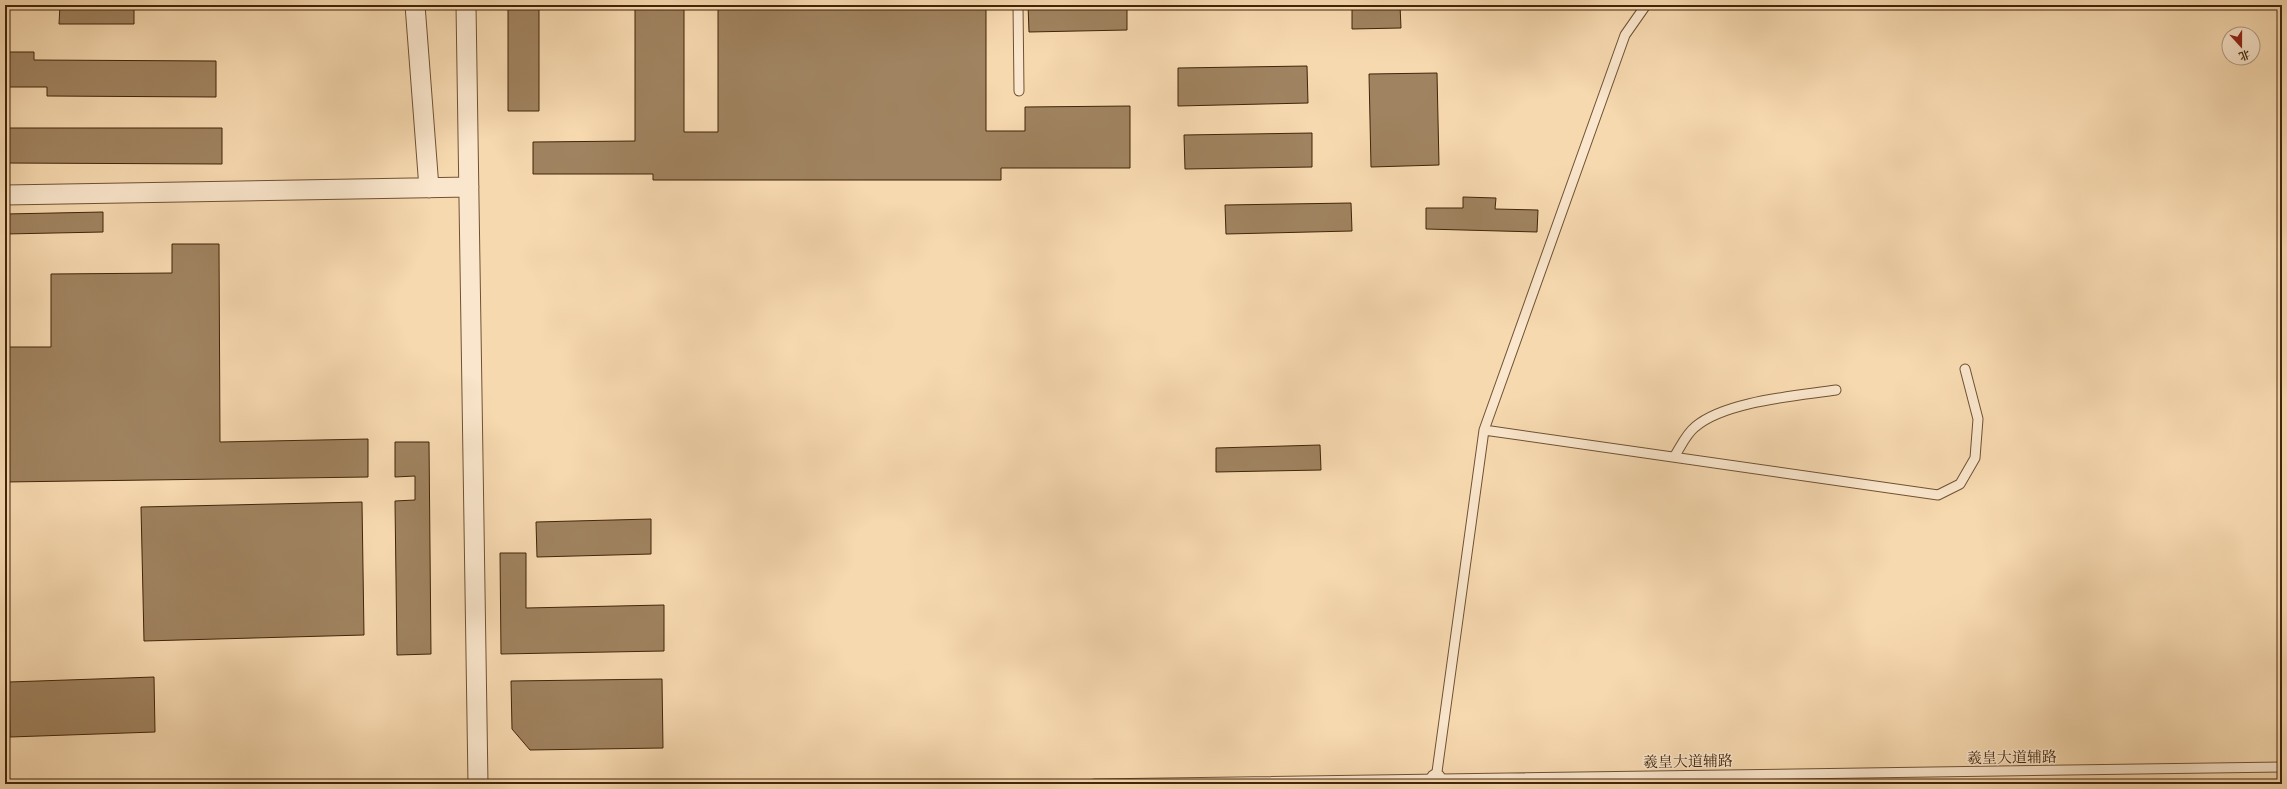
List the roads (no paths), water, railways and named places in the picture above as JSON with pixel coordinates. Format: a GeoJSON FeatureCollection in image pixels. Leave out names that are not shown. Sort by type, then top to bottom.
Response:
{"type":"FeatureCollection","features":[{"type":"Feature","properties":{"kind":"street"},"geometry":{"type":"LineString","coordinates":[[415,5],[429,188]]}},
{"type":"Feature","properties":{"kind":"street"},"geometry":{"type":"LineString","coordinates":[[466,5],[478,784]]}},
{"type":"Feature","properties":{"kind":"street"},"geometry":{"type":"LineString","coordinates":[[5,195],[469,188]]}},
{"type":"Feature","properties":{"kind":"lane"},"geometry":{"type":"LineString","coordinates":[[1018,5],[1018,91]]}},
{"type":"Feature","properties":{"kind":"lane"},"geometry":{"type":"LineString","coordinates":[[1436,782],[1484,430],[1625,35],[1646,5]]}},
{"type":"Feature","properties":{"kind":"lane"},"geometry":{"type":"LineString","coordinates":[[1484,430],[1938,495],[1960,484],[1975,458],[1978,419],[1966,369]]}},
{"type":"Feature","properties":{"kind":"lane"},"geometry":{"type":"LineString","coordinates":[[1674,457],[1694,427],[1721,412],[1746,405],[1836,390]]}},
{"type":"Feature","properties":{"kind":"lane","name":"羲皇大道辅路"},"geometry":{"type":"LineString","coordinates":[[1094,784],[1436,782],[2282,767]]}}]}
